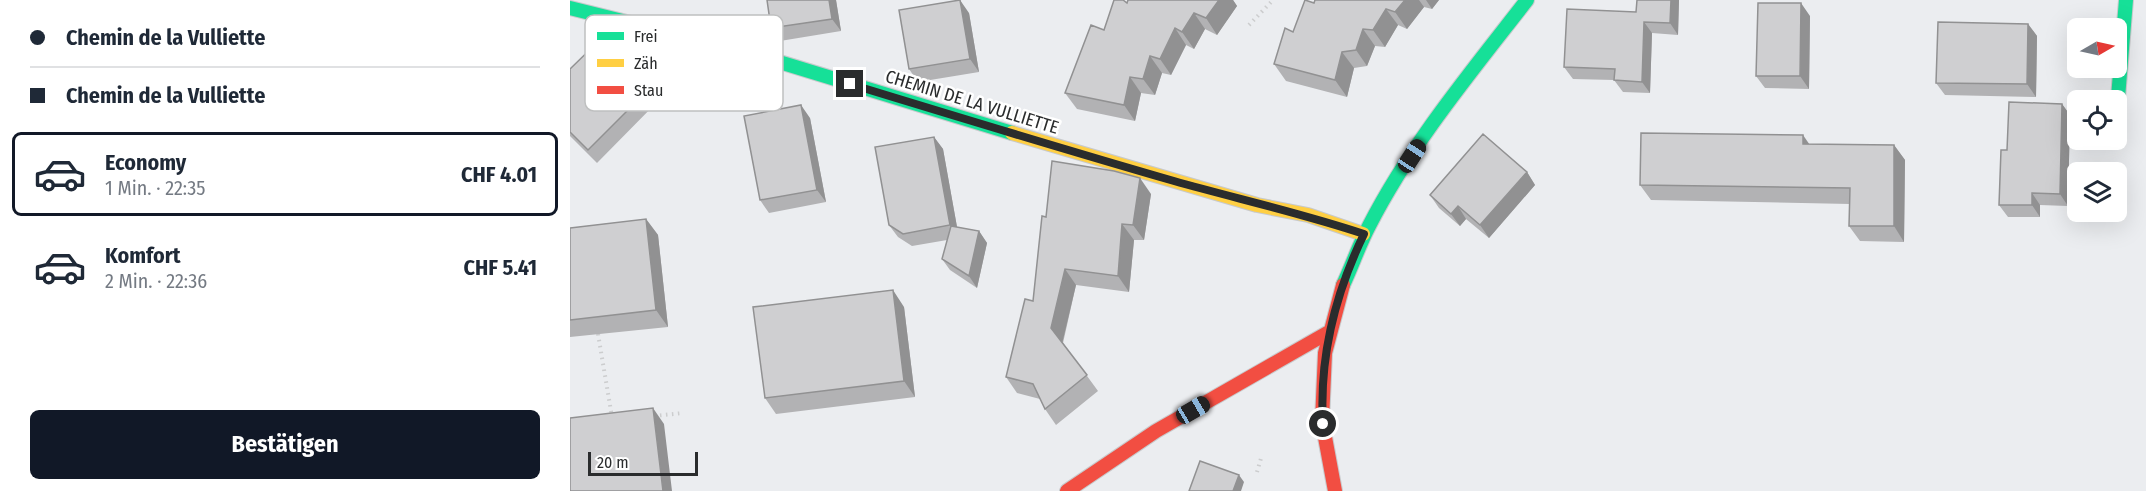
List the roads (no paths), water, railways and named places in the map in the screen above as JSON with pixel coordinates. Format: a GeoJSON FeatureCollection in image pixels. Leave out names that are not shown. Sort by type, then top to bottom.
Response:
{"type":"FeatureCollection","features":[{"type":"Feature","properties":{"kind":"street"},"geometry":{"type":"LineString","coordinates":[[1335,491],[1324,437],[1323,410],[1329,332],[1341,289],[1364,234],[1440,113],[1527,0]]}},
{"type":"Feature","properties":{"kind":"street"},"geometry":{"type":"LineString","coordinates":[[2119,90],[2126,0]]}},
{"type":"Feature","properties":{"kind":"street","name":"CHEMIN DE LA VULLIETTE"},"geometry":{"type":"LineString","coordinates":[[570,8],[598,15]]}},
{"type":"Feature","properties":{"kind":"street","name":"CHEMIN DE LA VULLIETTE"},"geometry":{"type":"LineString","coordinates":[[783,63],[1094,158],[1257,205],[1308,215],[1364,234]]}},
{"type":"Feature","properties":{"kind":"street"},"geometry":{"type":"LineString","coordinates":[[1067,491],[1156,431],[1329,332]]}}]}
